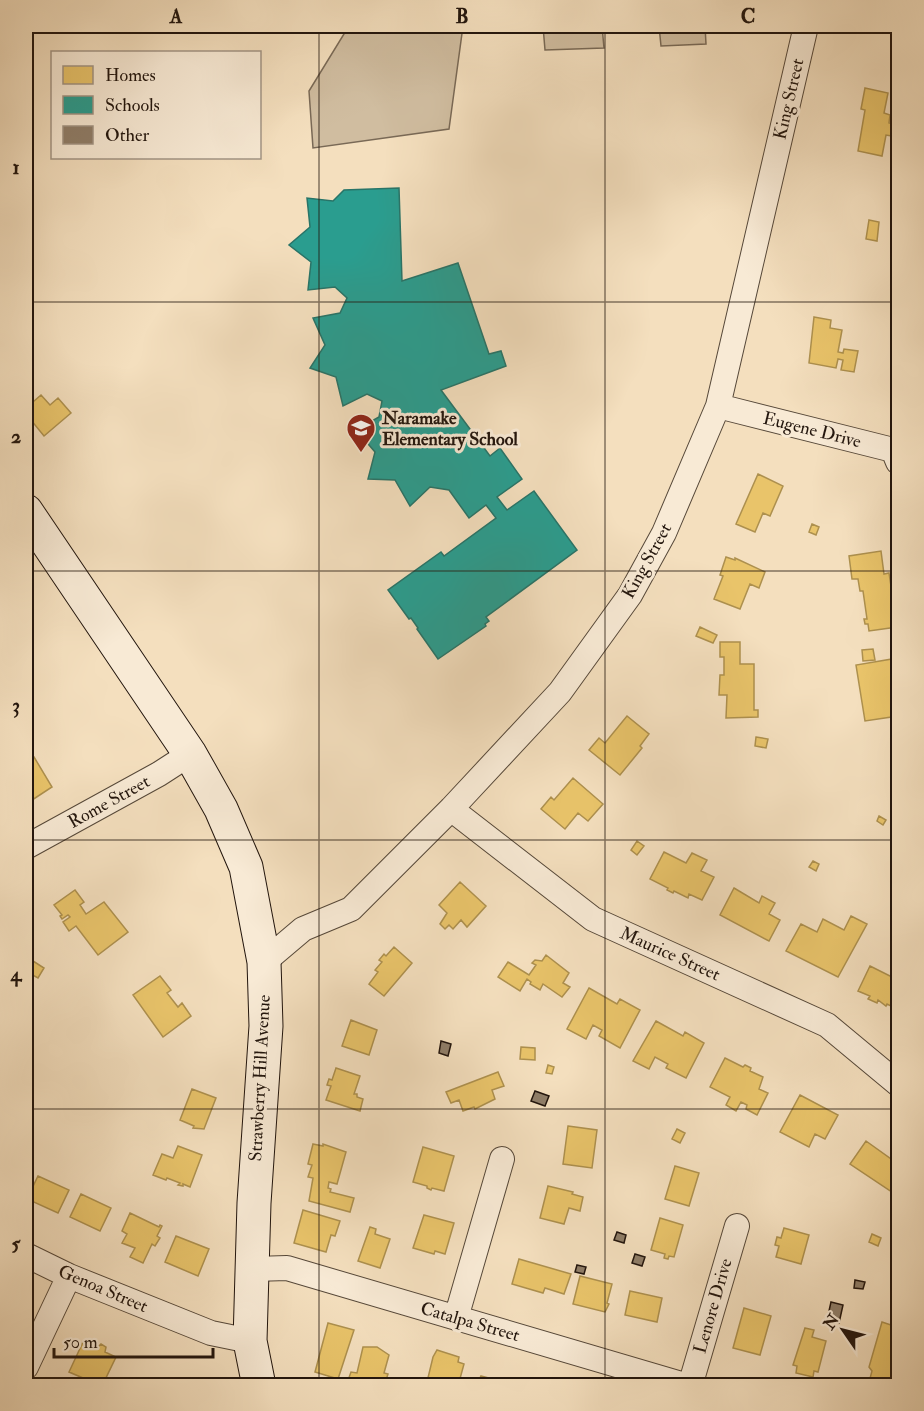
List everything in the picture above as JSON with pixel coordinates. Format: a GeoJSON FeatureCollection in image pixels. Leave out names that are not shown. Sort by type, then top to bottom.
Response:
{"type":"FeatureCollection","features":[{"type":"Feature","properties":{"kind":"main road","name":"Strawberry Hill Avenue"},"geometry":{"type":"LineString","coordinates":[[26,512],[190,754],[221,809],[246,867],[264,962],[266,1026],[251,1269],[250,1341],[259,1386]]}},
{"type":"Feature","properties":{"kind":"street","name":"King Street"},"geometry":{"type":"LineString","coordinates":[[264,962],[303,929],[351,909],[451,809],[560,692],[630,595],[664,533],[718,406],[806,26]]}},
{"type":"Feature","properties":{"kind":"street","name":"Eugene Drive"},"geometry":{"type":"LineString","coordinates":[[718,406],[893,450],[898,462]]}},
{"type":"Feature","properties":{"kind":"street","name":"Rome Street"},"geometry":{"type":"LineString","coordinates":[[26,847],[159,774],[190,754]]}},
{"type":"Feature","properties":{"kind":"street","name":"Maurice Street"},"geometry":{"type":"LineString","coordinates":[[451,809],[593,919],[826,1025],[898,1084]]}},
{"type":"Feature","properties":{"kind":"street"},"geometry":{"type":"LineString","coordinates":[[456,1318],[502,1160]]}},
{"type":"Feature","properties":{"kind":"street","name":"Lenore Drive"},"geometry":{"type":"LineString","coordinates":[[689,1386],[736,1226]]}},
{"type":"Feature","properties":{"kind":"street","name":"Genoa Street"},"geometry":{"type":"LineString","coordinates":[[26,1255],[69,1276],[212,1333],[250,1341]]}},
{"type":"Feature","properties":{"kind":"street","name":"Catalpa Street"},"geometry":{"type":"LineString","coordinates":[[251,1269],[287,1268],[689,1386]]}},
{"type":"Feature","properties":{"kind":"street"},"geometry":{"type":"LineString","coordinates":[[26,1367],[69,1276]]}},
{"type":"Feature","properties":{"kind":"shaded area"},"geometry":{"type":"Polygon","coordinates":[[[351,26],[463,26],[449,129],[313,148],[309,91],[351,26]]]}},
{"type":"Feature","properties":{"kind":"shaded area"},"geometry":{"type":"Polygon","coordinates":[[[543,26],[602,26],[604,48],[545,50],[543,26]]]}},
{"type":"Feature","properties":{"kind":"shaded area"},"geometry":{"type":"Polygon","coordinates":[[[659,26],[705,26],[706,44],[661,46],[659,26]]]}},
{"type":"Feature","properties":{"kind":"building: Homes"},"geometry":{"type":"Polygon","coordinates":[[[865,88],[888,93],[884,113],[890,115],[889,123],[898,125],[898,137],[886,135],[882,156],[858,151],[865,110],[861,109],[865,88]]]}},
{"type":"Feature","properties":{"kind":"building: Homes"},"geometry":{"type":"Polygon","coordinates":[[[869,220],[879,222],[877,241],[866,239],[869,220]]]}},
{"type":"Feature","properties":{"kind":"building: Homes"},"geometry":{"type":"Polygon","coordinates":[[[814,317],[831,320],[830,328],[842,330],[838,352],[843,353],[844,349],[858,351],[854,372],[841,370],[843,360],[838,359],[836,368],[809,363],[814,317]]]}},
{"type":"Feature","properties":{"kind":"building: Homes"},"geometry":{"type":"Polygon","coordinates":[[[898,381],[898,395],[892,390],[898,381]]]}},
{"type":"Feature","properties":{"kind":"building: Homes"},"geometry":{"type":"Polygon","coordinates":[[[41,395],[50,405],[58,398],[71,413],[44,436],[26,414],[26,408],[41,395]]]}},
{"type":"Feature","properties":{"kind":"building: Homes"},"geometry":{"type":"Polygon","coordinates":[[[758,474],[783,486],[770,516],[763,513],[755,532],[736,524],[758,474]]]}},
{"type":"Feature","properties":{"kind":"building: Homes"},"geometry":{"type":"Polygon","coordinates":[[[812,524],[819,527],[816,535],[809,532],[812,524]]]}},
{"type":"Feature","properties":{"kind":"building: Homes"},"geometry":{"type":"Polygon","coordinates":[[[881,551],[884,574],[889,573],[897,627],[869,631],[864,619],[867,619],[863,591],[860,591],[858,579],[852,579],[849,556],[881,551]]]}},
{"type":"Feature","properties":{"kind":"building: Homes"},"geometry":{"type":"Polygon","coordinates":[[[726,557],[735,560],[735,558],[765,572],[759,588],[750,584],[740,609],[714,599],[723,576],[720,575],[726,557]]]}},
{"type":"Feature","properties":{"kind":"building: Homes"},"geometry":{"type":"Polygon","coordinates":[[[700,627],[717,635],[713,643],[696,636],[700,627]]]}},
{"type":"Feature","properties":{"kind":"building: Homes"},"geometry":{"type":"Polygon","coordinates":[[[720,642],[740,642],[740,664],[754,664],[754,710],[758,710],[758,717],[726,718],[727,695],[719,695],[720,675],[724,675],[724,657],[720,657],[720,642]]]}},
{"type":"Feature","properties":{"kind":"building: Homes"},"geometry":{"type":"Polygon","coordinates":[[[873,649],[875,660],[863,661],[862,650],[873,649]]]}},
{"type":"Feature","properties":{"kind":"building: Homes"},"geometry":{"type":"Polygon","coordinates":[[[898,658],[898,716],[865,721],[856,665],[898,658]]]}},
{"type":"Feature","properties":{"kind":"building: Homes"},"geometry":{"type":"Polygon","coordinates":[[[627,716],[649,734],[640,746],[642,748],[620,775],[589,750],[599,738],[605,743],[627,716]]]}},
{"type":"Feature","properties":{"kind":"building: Homes"},"geometry":{"type":"Polygon","coordinates":[[[756,737],[768,739],[766,748],[755,746],[756,737]]]}},
{"type":"Feature","properties":{"kind":"building: Homes"},"geometry":{"type":"Polygon","coordinates":[[[34,757],[52,787],[26,804],[26,762],[34,757]]]}},
{"type":"Feature","properties":{"kind":"building: Homes"},"geometry":{"type":"Polygon","coordinates":[[[573,778],[603,804],[588,821],[578,813],[565,829],[541,809],[551,797],[554,800],[573,778]]]}},
{"type":"Feature","properties":{"kind":"building: Homes"},"geometry":{"type":"Polygon","coordinates":[[[898,778],[898,798],[892,780],[898,778]]]}},
{"type":"Feature","properties":{"kind":"building: Homes"},"geometry":{"type":"Polygon","coordinates":[[[879,816],[886,820],[883,825],[877,821],[879,816]]]}},
{"type":"Feature","properties":{"kind":"building: Homes"},"geometry":{"type":"Polygon","coordinates":[[[637,841],[644,846],[637,855],[631,850],[637,841]]]}},
{"type":"Feature","properties":{"kind":"building: Homes"},"geometry":{"type":"Polygon","coordinates":[[[664,852],[686,863],[692,853],[707,860],[701,871],[714,877],[702,900],[689,894],[688,898],[674,891],[673,893],[650,879],[664,852]]]}},
{"type":"Feature","properties":{"kind":"building: Homes"},"geometry":{"type":"Polygon","coordinates":[[[813,861],[819,864],[816,871],[809,867],[813,861]]]}},
{"type":"Feature","properties":{"kind":"building: Homes"},"geometry":{"type":"Polygon","coordinates":[[[460,882],[486,906],[467,927],[461,920],[453,929],[449,925],[445,929],[440,924],[447,913],[439,905],[460,882]]]}},
{"type":"Feature","properties":{"kind":"building: Homes"},"geometry":{"type":"Polygon","coordinates":[[[734,888],[759,903],[762,896],[775,903],[769,914],[780,920],[769,941],[720,915],[734,888]]]}},
{"type":"Feature","properties":{"kind":"building: Homes"},"geometry":{"type":"Polygon","coordinates":[[[75,890],[84,902],[80,905],[86,914],[104,902],[128,932],[98,955],[76,926],[69,931],[63,922],[70,917],[68,915],[62,919],[60,916],[62,915],[54,905],[75,890]]]}},
{"type":"Feature","properties":{"kind":"building: Homes"},"geometry":{"type":"Polygon","coordinates":[[[851,916],[867,924],[838,977],[786,951],[801,924],[817,932],[823,919],[844,930],[851,916]]]}},
{"type":"Feature","properties":{"kind":"building: Homes"},"geometry":{"type":"Polygon","coordinates":[[[394,947],[412,963],[384,996],[369,984],[378,972],[375,970],[382,962],[379,960],[394,947]]]}},
{"type":"Feature","properties":{"kind":"building: Homes"},"geometry":{"type":"Polygon","coordinates":[[[546,955],[569,973],[563,983],[570,987],[562,997],[543,984],[540,990],[530,984],[531,982],[527,979],[520,991],[498,977],[508,962],[529,975],[536,965],[532,963],[535,960],[542,961],[546,955]]]}},
{"type":"Feature","properties":{"kind":"building: Homes"},"geometry":{"type":"Polygon","coordinates":[[[33,961],[44,968],[38,978],[27,972],[33,961]]]}},
{"type":"Feature","properties":{"kind":"building: Homes"},"geometry":{"type":"Polygon","coordinates":[[[870,966],[898,980],[898,996],[893,1007],[887,1004],[886,1006],[878,1000],[877,1003],[868,999],[870,996],[858,991],[870,966]]]}},
{"type":"Feature","properties":{"kind":"building: Homes"},"geometry":{"type":"Polygon","coordinates":[[[160,976],[171,990],[167,993],[178,1007],[182,1003],[191,1016],[163,1037],[133,995],[160,976]]]}},
{"type":"Feature","properties":{"kind":"building: Homes"},"geometry":{"type":"Polygon","coordinates":[[[589,988],[617,1004],[620,999],[640,1010],[620,1048],[599,1036],[602,1030],[593,1025],[586,1039],[567,1029],[589,988]]]}},
{"type":"Feature","properties":{"kind":"building: Homes"},"geometry":{"type":"Polygon","coordinates":[[[351,1020],[377,1030],[369,1055],[342,1046],[351,1020]]]}},
{"type":"Feature","properties":{"kind":"building: Homes"},"geometry":{"type":"Polygon","coordinates":[[[656,1021],[683,1036],[685,1032],[704,1043],[686,1078],[666,1068],[668,1064],[655,1057],[649,1069],[633,1061],[656,1021]]]}},
{"type":"Feature","properties":{"kind":"building: Homes"},"geometry":{"type":"Polygon","coordinates":[[[521,1047],[535,1048],[535,1060],[520,1059],[521,1047]]]}},
{"type":"Feature","properties":{"kind":"building: Homes"},"geometry":{"type":"Polygon","coordinates":[[[725,1058],[743,1067],[745,1065],[751,1068],[750,1071],[763,1077],[759,1089],[768,1093],[757,1115],[746,1109],[747,1105],[741,1102],[736,1111],[726,1105],[730,1097],[710,1087],[725,1058]]]}},
{"type":"Feature","properties":{"kind":"building: Homes"},"geometry":{"type":"Polygon","coordinates":[[[548,1065],[554,1067],[552,1074],[546,1073],[548,1065]]]}},
{"type":"Feature","properties":{"kind":"building: Homes"},"geometry":{"type":"Polygon","coordinates":[[[336,1068],[360,1076],[354,1094],[363,1099],[360,1111],[326,1100],[331,1086],[327,1085],[329,1079],[332,1080],[336,1068]]]}},
{"type":"Feature","properties":{"kind":"building: Homes"},"geometry":{"type":"Polygon","coordinates":[[[498,1072],[504,1086],[492,1090],[495,1099],[475,1109],[474,1107],[463,1111],[459,1100],[451,1103],[446,1092],[498,1072]]]}},
{"type":"Feature","properties":{"kind":"building: Homes"},"geometry":{"type":"Polygon","coordinates":[[[192,1089],[216,1098],[204,1129],[193,1128],[194,1126],[180,1120],[192,1089]]]}},
{"type":"Feature","properties":{"kind":"building: Homes"},"geometry":{"type":"Polygon","coordinates":[[[800,1095],[838,1115],[825,1139],[815,1134],[809,1147],[780,1132],[800,1095]]]}},
{"type":"Feature","properties":{"kind":"building: Homes"},"geometry":{"type":"Polygon","coordinates":[[[568,1126],[597,1130],[592,1168],[563,1164],[568,1126]]]}},
{"type":"Feature","properties":{"kind":"building: Homes"},"geometry":{"type":"Polygon","coordinates":[[[677,1129],[685,1133],[680,1143],[672,1139],[677,1129]]]}},
{"type":"Feature","properties":{"kind":"building: Homes"},"geometry":{"type":"Polygon","coordinates":[[[866,1141],[898,1164],[898,1196],[850,1164],[866,1141]]]}},
{"type":"Feature","properties":{"kind":"building: Homes"},"geometry":{"type":"Polygon","coordinates":[[[313,1144],[323,1146],[323,1144],[346,1152],[337,1184],[329,1182],[328,1188],[331,1189],[330,1192],[354,1198],[350,1212],[309,1201],[313,1178],[308,1177],[312,1165],[308,1164],[313,1144]]]}},
{"type":"Feature","properties":{"kind":"building: Homes"},"geometry":{"type":"Polygon","coordinates":[[[178,1146],[202,1155],[190,1187],[153,1175],[162,1154],[173,1158],[178,1146]]]}},
{"type":"Feature","properties":{"kind":"building: Homes"},"geometry":{"type":"Polygon","coordinates":[[[423,1147],[454,1156],[444,1191],[432,1188],[431,1190],[427,1186],[413,1182],[423,1147]]]}},
{"type":"Feature","properties":{"kind":"building: Homes"},"geometry":{"type":"Polygon","coordinates":[[[675,1166],[699,1173],[689,1206],[665,1199],[675,1166]]]}},
{"type":"Feature","properties":{"kind":"building: Homes"},"geometry":{"type":"Polygon","coordinates":[[[38,1176],[69,1190],[58,1213],[27,1199],[38,1176]]]}},
{"type":"Feature","properties":{"kind":"building: Homes"},"geometry":{"type":"Polygon","coordinates":[[[548,1186],[583,1197],[580,1211],[569,1208],[564,1224],[540,1218],[548,1186]]]}},
{"type":"Feature","properties":{"kind":"building: Homes"},"geometry":{"type":"Polygon","coordinates":[[[81,1194],[111,1208],[100,1231],[70,1217],[81,1194]]]}},
{"type":"Feature","properties":{"kind":"building: Homes"},"geometry":{"type":"Polygon","coordinates":[[[303,1210],[340,1221],[335,1236],[331,1235],[326,1252],[294,1243],[303,1210]]]}},
{"type":"Feature","properties":{"kind":"building: Homes"},"geometry":{"type":"Polygon","coordinates":[[[130,1213],[159,1227],[162,1226],[157,1236],[160,1238],[155,1246],[152,1244],[143,1263],[130,1257],[135,1248],[122,1243],[127,1234],[122,1231],[130,1213]]]}},
{"type":"Feature","properties":{"kind":"building: Homes"},"geometry":{"type":"Polygon","coordinates":[[[424,1215],[454,1223],[445,1254],[435,1251],[434,1254],[413,1248],[424,1215]]]}},
{"type":"Feature","properties":{"kind":"building: Homes"},"geometry":{"type":"Polygon","coordinates":[[[660,1218],[683,1225],[674,1257],[669,1256],[668,1259],[664,1258],[665,1254],[651,1250],[660,1218]]]}},
{"type":"Feature","properties":{"kind":"building: Homes"},"geometry":{"type":"Polygon","coordinates":[[[370,1227],[376,1229],[375,1234],[390,1239],[380,1268],[358,1261],[370,1227]]]}},
{"type":"Feature","properties":{"kind":"building: Homes"},"geometry":{"type":"Polygon","coordinates":[[[784,1228],[809,1235],[801,1264],[776,1257],[779,1246],[775,1245],[777,1237],[781,1238],[784,1228]]]}},
{"type":"Feature","properties":{"kind":"building: Homes"},"geometry":{"type":"Polygon","coordinates":[[[872,1234],[881,1238],[878,1246],[869,1242],[872,1234]]]}},
{"type":"Feature","properties":{"kind":"building: Homes"},"geometry":{"type":"Polygon","coordinates":[[[176,1236],[209,1249],[198,1276],[165,1262],[176,1236]]]}},
{"type":"Feature","properties":{"kind":"building: Homes"},"geometry":{"type":"Polygon","coordinates":[[[519,1259],[571,1274],[564,1294],[545,1288],[543,1293],[512,1284],[519,1259]]]}},
{"type":"Feature","properties":{"kind":"building: Homes"},"geometry":{"type":"Polygon","coordinates":[[[580,1276],[612,1284],[607,1303],[609,1304],[605,1312],[573,1304],[580,1276]]]}},
{"type":"Feature","properties":{"kind":"building: Homes"},"geometry":{"type":"Polygon","coordinates":[[[630,1291],[662,1298],[657,1322],[625,1315],[630,1291]]]}},
{"type":"Feature","properties":{"kind":"building: Homes"},"geometry":{"type":"Polygon","coordinates":[[[744,1308],[771,1316],[760,1355],[733,1348],[744,1308]]]}},
{"type":"Feature","properties":{"kind":"building: Homes"},"geometry":{"type":"Polygon","coordinates":[[[882,1322],[894,1326],[893,1332],[896,1333],[893,1343],[896,1343],[897,1353],[893,1367],[898,1368],[893,1386],[868,1386],[872,1371],[869,1367],[882,1322]]]}},
{"type":"Feature","properties":{"kind":"building: Homes"},"geometry":{"type":"Polygon","coordinates":[[[328,1323],[354,1330],[338,1379],[315,1372],[328,1323]]]}},
{"type":"Feature","properties":{"kind":"building: Homes"},"geometry":{"type":"Polygon","coordinates":[[[805,1328],[814,1330],[812,1337],[826,1341],[818,1372],[814,1371],[813,1377],[796,1373],[797,1366],[793,1365],[805,1328]]]}},
{"type":"Feature","properties":{"kind":"building: Homes"},"geometry":{"type":"Polygon","coordinates":[[[83,1342],[97,1348],[101,1344],[106,1347],[105,1352],[116,1357],[102,1386],[94,1383],[93,1386],[82,1386],[80,1385],[83,1378],[69,1372],[83,1342]]]}},
{"type":"Feature","properties":{"kind":"building: Homes"},"geometry":{"type":"Polygon","coordinates":[[[363,1347],[377,1347],[389,1355],[384,1373],[388,1374],[384,1386],[346,1386],[351,1372],[357,1373],[363,1347]]]}},
{"type":"Feature","properties":{"kind":"building: Homes"},"geometry":{"type":"Polygon","coordinates":[[[437,1350],[459,1357],[458,1362],[464,1364],[458,1386],[426,1386],[437,1350]]]}},
{"type":"Feature","properties":{"kind":"building: Homes"},"geometry":{"type":"Polygon","coordinates":[[[481,1376],[512,1384],[476,1386],[481,1376]]]}},
{"type":"Feature","properties":{"kind":"building: Schools","name":"Naramake Elementary School"},"geometry":{"type":"Polygon","coordinates":[[[399,188],[402,281],[458,263],[489,354],[501,351],[506,366],[441,390],[490,456],[500,448],[522,479],[497,497],[507,510],[534,491],[577,550],[486,617],[489,621],[485,624],[486,626],[438,659],[411,618],[409,619],[388,590],[441,552],[444,556],[496,518],[486,505],[469,518],[449,490],[430,487],[410,506],[395,480],[368,479],[375,452],[356,430],[379,417],[382,401],[367,394],[343,406],[336,377],[310,368],[325,345],[313,318],[340,313],[347,298],[335,287],[308,290],[311,262],[289,245],[310,227],[307,198],[333,201],[344,190],[399,188]]]}},
{"type":"Feature","properties":{"kind":"building: Other"},"geometry":{"type":"Polygon","coordinates":[[[441,1041],[451,1044],[448,1056],[439,1053],[441,1041]]]}},
{"type":"Feature","properties":{"kind":"building: Other"},"geometry":{"type":"Polygon","coordinates":[[[535,1091],[549,1096],[545,1106],[531,1101],[535,1091]]]}},
{"type":"Feature","properties":{"kind":"building: Other"},"geometry":{"type":"Polygon","coordinates":[[[617,1232],[626,1235],[624,1243],[614,1240],[617,1232]]]}},
{"type":"Feature","properties":{"kind":"building: Other"},"geometry":{"type":"Polygon","coordinates":[[[635,1254],[645,1257],[642,1266],[632,1263],[635,1254]]]}},
{"type":"Feature","properties":{"kind":"building: Other"},"geometry":{"type":"Polygon","coordinates":[[[577,1265],[586,1267],[584,1274],[575,1272],[577,1265]]]}},
{"type":"Feature","properties":{"kind":"building: Other"},"geometry":{"type":"Polygon","coordinates":[[[855,1280],[865,1282],[863,1289],[854,1288],[855,1280]]]}},
{"type":"Feature","properties":{"kind":"building: Other"},"geometry":{"type":"Polygon","coordinates":[[[831,1302],[843,1305],[839,1323],[827,1320],[831,1302]]]}},
{"type":"Feature","properties":{"kind":"place","name":"Naramake Elementary School"},"geometry":{"type":"Point","coordinates":[361,454]}}]}
